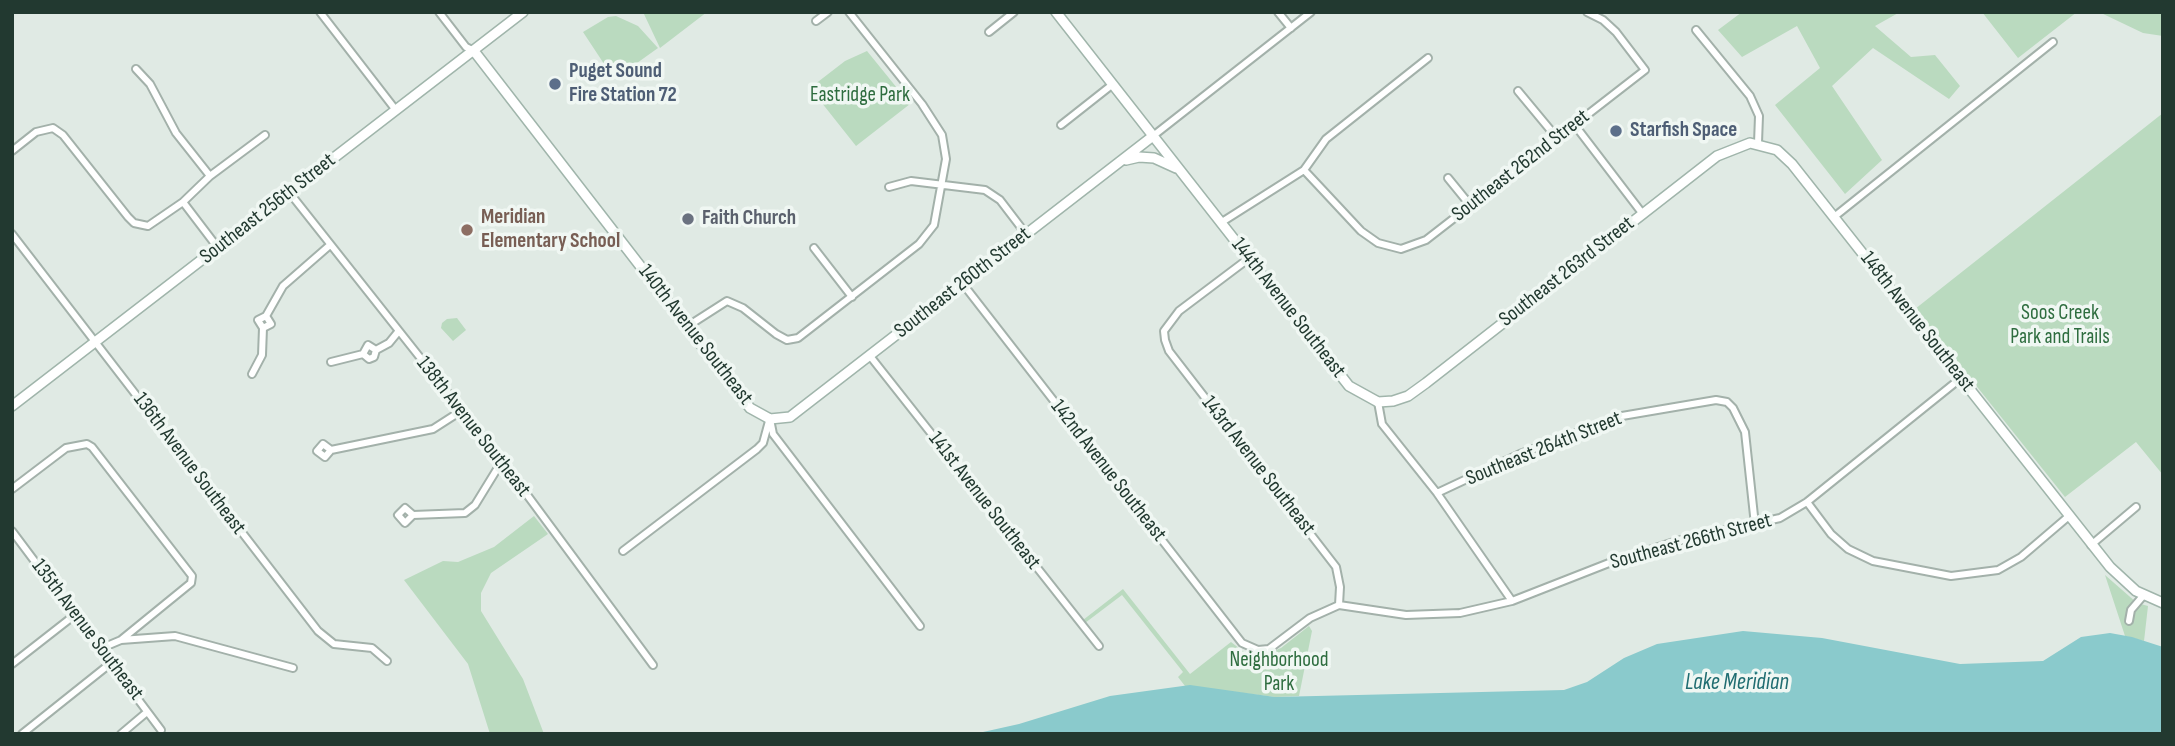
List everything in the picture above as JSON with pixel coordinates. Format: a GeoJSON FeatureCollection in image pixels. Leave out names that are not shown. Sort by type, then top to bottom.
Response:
{"type":"FeatureCollection","features":[{"type":"Feature","properties":{"kind":"street"},"geometry":{"type":"LineString","coordinates":[[320,12],[395,109]]}},
{"type":"Feature","properties":{"kind":"street","name":"140th Avenue Southeast"},"geometry":{"type":"LineString","coordinates":[[439,12],[466,47],[474,51],[750,408],[770,419],[774,434],[920,626]]}},
{"type":"Feature","properties":{"kind":"street","name":"Southeast 256th Street"},"geometry":{"type":"LineString","coordinates":[[12,406],[523,12]]}},
{"type":"Feature","properties":{"kind":"street"},"geometry":{"type":"LineString","coordinates":[[816,21],[828,12]]}},
{"type":"Feature","properties":{"kind":"street"},"geometry":{"type":"LineString","coordinates":[[688,326],[727,302],[736,303],[787,340],[808,332],[928,235],[934,225],[946,151],[938,127],[849,12]]}},
{"type":"Feature","properties":{"kind":"street"},"geometry":{"type":"LineString","coordinates":[[989,32],[1014,12]]}},
{"type":"Feature","properties":{"kind":"street","name":"144th Avenue Southeast"},"geometry":{"type":"LineString","coordinates":[[1056,12],[1349,386],[1360,395],[1378,402]]}},
{"type":"Feature","properties":{"kind":"street"},"geometry":{"type":"LineString","coordinates":[[1278,12],[1291,28]]}},
{"type":"Feature","properties":{"kind":"street","name":"Southeast 260th Street"},"geometry":{"type":"LineString","coordinates":[[770,419],[790,417],[1311,12]]}},
{"type":"Feature","properties":{"kind":"street","name":"Southeast 262nd Street"},"geometry":{"type":"LineString","coordinates":[[1304,170],[1362,232],[1391,248],[1412,247],[1426,240],[1645,70],[1616,32],[1603,20],[1587,12]]}},
{"type":"Feature","properties":{"kind":"street"},"geometry":{"type":"LineString","coordinates":[[1696,30],[1751,96],[1759,116],[1758,144]]}},
{"type":"Feature","properties":{"kind":"street"},"geometry":{"type":"LineString","coordinates":[[1834,217],[2053,41]]}},
{"type":"Feature","properties":{"kind":"street"},"geometry":{"type":"LineString","coordinates":[[1222,222],[1304,170],[1326,139],[1428,58]]}},
{"type":"Feature","properties":{"kind":"street"},"geometry":{"type":"LineString","coordinates":[[136,69],[150,83],[176,133],[210,176]]}},
{"type":"Feature","properties":{"kind":"street"},"geometry":{"type":"LineString","coordinates":[[1060,125],[1113,84]]}},
{"type":"Feature","properties":{"kind":"street"},"geometry":{"type":"LineString","coordinates":[[1518,91],[1557,138]]}},
{"type":"Feature","properties":{"kind":"street"},"geometry":{"type":"LineString","coordinates":[[1574,124],[1642,213]]}},
{"type":"Feature","properties":{"kind":"street"},"geometry":{"type":"LineString","coordinates":[[12,151],[36,132],[53,128],[63,135],[128,217],[141,226],[154,224],[183,202],[210,176],[265,135]]}},
{"type":"Feature","properties":{"kind":"street","name":"Southeast 263rd Street"},"geometry":{"type":"LineString","coordinates":[[1378,402],[1408,396],[1426,383],[1717,156],[1742,145],[1758,144]]}},
{"type":"Feature","properties":{"kind":"street","name":"148th Avenue Southeast"},"geometry":{"type":"LineString","coordinates":[[1758,144],[1777,150],[1792,164],[2091,545],[2125,582],[2143,596],[2163,603]]}},
{"type":"Feature","properties":{"kind":"street"},"geometry":{"type":"LineString","coordinates":[[1115,165],[1139,157],[1154,158],[1170,164],[1184,174]]}},
{"type":"Feature","properties":{"kind":"street"},"geometry":{"type":"LineString","coordinates":[[1448,178],[1470,205]]}},
{"type":"Feature","properties":{"kind":"street"},"geometry":{"type":"LineString","coordinates":[[889,187],[911,181],[974,186],[993,194],[1026,234]]}},
{"type":"Feature","properties":{"kind":"street","name":"138th Avenue Southeast"},"geometry":{"type":"LineString","coordinates":[[289,192],[502,461],[653,666]]}},
{"type":"Feature","properties":{"kind":"street"},"geometry":{"type":"LineString","coordinates":[[183,202],[218,248]]}},
{"type":"Feature","properties":{"kind":"street","name":"136th Avenue Southeast"},"geometry":{"type":"LineString","coordinates":[[12,234],[318,631],[334,644],[372,648],[387,661]]}},
{"type":"Feature","properties":{"kind":"street"},"geometry":{"type":"LineString","coordinates":[[252,374],[262,355],[262,328],[271,324],[266,316],[283,286],[330,245]]}},
{"type":"Feature","properties":{"kind":"street"},"geometry":{"type":"LineString","coordinates":[[814,248],[852,297]]}},
{"type":"Feature","properties":{"kind":"street","name":"143rd Avenue Southeast"},"geometry":{"type":"LineString","coordinates":[[1248,259],[1179,311],[1164,331],[1169,351],[1336,567],[1340,586],[1339,605]]}},
{"type":"Feature","properties":{"kind":"street","name":"142nd Avenue Southeast"},"geometry":{"type":"LineString","coordinates":[[963,284],[1236,637],[1246,646],[1258,650],[1274,647],[1310,618],[1339,605]]}},
{"type":"Feature","properties":{"kind":"street"},"geometry":{"type":"LineString","coordinates":[[331,362],[363,354],[368,345],[376,350],[389,343],[398,331]]}},
{"type":"Feature","properties":{"kind":"street","name":"141st Avenue Southeast"},"geometry":{"type":"LineString","coordinates":[[870,356],[1099,646]]}},
{"type":"Feature","properties":{"kind":"street","name":"Southeast 266th Street"},"geometry":{"type":"LineString","coordinates":[[1339,605],[1406,615],[1460,613],[1512,601],[1609,563],[1677,541],[1780,518],[1807,502],[1961,378]]}},
{"type":"Feature","properties":{"kind":"street","name":"Southeast 264th Street"},"geometry":{"type":"LineString","coordinates":[[1437,494],[1520,454],[1622,416],[1716,400],[1727,402],[1734,408],[1745,432],[1755,524]]}},
{"type":"Feature","properties":{"kind":"street"},"geometry":{"type":"LineString","coordinates":[[1378,402],[1382,424],[1437,494],[1512,601]]}},
{"type":"Feature","properties":{"kind":"street"},"geometry":{"type":"LineString","coordinates":[[331,450],[433,429],[461,411]]}},
{"type":"Feature","properties":{"kind":"street"},"geometry":{"type":"LineString","coordinates":[[623,551],[757,449],[763,443],[770,419]]}},
{"type":"Feature","properties":{"kind":"street"},"geometry":{"type":"LineString","coordinates":[[12,489],[66,448],[87,444],[193,580],[121,639],[102,648]]}},
{"type":"Feature","properties":{"kind":"street"},"geometry":{"type":"LineString","coordinates":[[413,515],[465,513],[475,505],[502,461]]}},
{"type":"Feature","properties":{"kind":"street"},"geometry":{"type":"LineString","coordinates":[[1807,502],[1831,534],[1849,549],[1873,561],[1951,576],[1998,570],[2021,557],[2069,516]]}},
{"type":"Feature","properties":{"kind":"street"},"geometry":{"type":"LineString","coordinates":[[2091,545],[2136,507]]}},
{"type":"Feature","properties":{"kind":"street","name":"135th Avenue Southeast"},"geometry":{"type":"LineString","coordinates":[[12,531],[161,730]]}},
{"type":"Feature","properties":{"kind":"street"},"geometry":{"type":"LineString","coordinates":[[2129,621],[2131,610],[2143,596]]}},
{"type":"Feature","properties":{"kind":"street"},"geometry":{"type":"LineString","coordinates":[[12,664],[76,614]]}},
{"type":"Feature","properties":{"kind":"street"},"geometry":{"type":"LineString","coordinates":[[121,639],[188,638],[270,664],[293,668]]}},
{"type":"Feature","properties":{"kind":"street"},"geometry":{"type":"LineString","coordinates":[[22,734],[111,663]]}},
{"type":"Feature","properties":{"kind":"street"},"geometry":{"type":"LineString","coordinates":[[121,734],[147,712]]}},
{"type":"Feature","properties":{"kind":"green space"},"geometry":{"type":"Polygon","coordinates":[[[643,12],[707,12],[660,48],[643,12]]]}},
{"type":"Feature","properties":{"kind":"green space"},"geometry":{"type":"Polygon","coordinates":[[[1742,12],[1900,12],[1875,26],[1911,57],[1935,55],[1960,86],[1949,99],[1873,48],[1832,86],[1882,160],[1845,194],[1775,105],[1820,68],[1797,26],[1742,57],[1718,30],[1742,12]]]}},
{"type":"Feature","properties":{"kind":"green space"},"geometry":{"type":"Polygon","coordinates":[[[1982,12],[2077,12],[2018,58],[1982,12]]]}},
{"type":"Feature","properties":{"kind":"green space"},"geometry":{"type":"Polygon","coordinates":[[[2099,12],[2163,12],[2163,36],[2143,33],[2099,12]]]}},
{"type":"Feature","properties":{"kind":"green space"},"geometry":{"type":"Polygon","coordinates":[[[616,16],[638,26],[658,48],[616,78],[583,32],[608,17],[616,16]]]}},
{"type":"Feature","properties":{"kind":"green space","name":"Eastridge Park"},"geometry":{"type":"Polygon","coordinates":[[[867,51],[910,104],[856,146],[810,88],[845,61],[867,51]]]}},
{"type":"Feature","properties":{"kind":"green space","name":"Soos Creek Park and Trails"},"geometry":{"type":"Polygon","coordinates":[[[2163,113],[2163,475],[2136,442],[2065,497],[1915,309],[2163,113]]]}},
{"type":"Feature","properties":{"kind":"green space"},"geometry":{"type":"Polygon","coordinates":[[[457,318],[466,330],[453,341],[441,328],[447,319],[457,318]]]}},
{"type":"Feature","properties":{"kind":"green space"},"geometry":{"type":"Polygon","coordinates":[[[534,516],[548,534],[491,573],[481,593],[481,611],[523,679],[544,734],[490,734],[468,664],[404,580],[443,561],[458,562],[494,547],[534,516]]]}},
{"type":"Feature","properties":{"kind":"green space"},"geometry":{"type":"Polygon","coordinates":[[[2105,575],[2137,603],[2148,606],[2144,641],[2125,636],[2105,575]]]}},
{"type":"Feature","properties":{"kind":"green space","name":"Neighborhood Park"},"geometry":{"type":"Polygon","coordinates":[[[1123,589],[1190,674],[1231,642],[1244,652],[1266,654],[1281,648],[1309,626],[1312,631],[1299,696],[1275,697],[1185,686],[1178,677],[1183,672],[1122,595],[1085,623],[1083,620],[1123,589]]]}},
{"type":"Feature","properties":{"kind":"water","name":"Lake Meridian"},"geometry":{"type":"Polygon","coordinates":[[[1743,631],[1822,638],[1960,664],[2043,661],[2081,637],[2110,633],[2132,637],[2163,647],[2163,734],[974,734],[1019,724],[1110,696],[1190,685],[1275,697],[1564,690],[1587,682],[1624,658],[1657,644],[1743,631]]]}},
{"type":"Feature","properties":{"kind":"place","name":"Puget Sound Fire Station 72"},"geometry":{"type":"Point","coordinates":[555,84]}},
{"type":"Feature","properties":{"kind":"place","name":"Starfish Space"},"geometry":{"type":"Point","coordinates":[1616,131]}},
{"type":"Feature","properties":{"kind":"place","name":"Faith Church"},"geometry":{"type":"Point","coordinates":[688,219]}},
{"type":"Feature","properties":{"kind":"place","name":"Meridian Elementary School"},"geometry":{"type":"Point","coordinates":[467,230]}}]}
